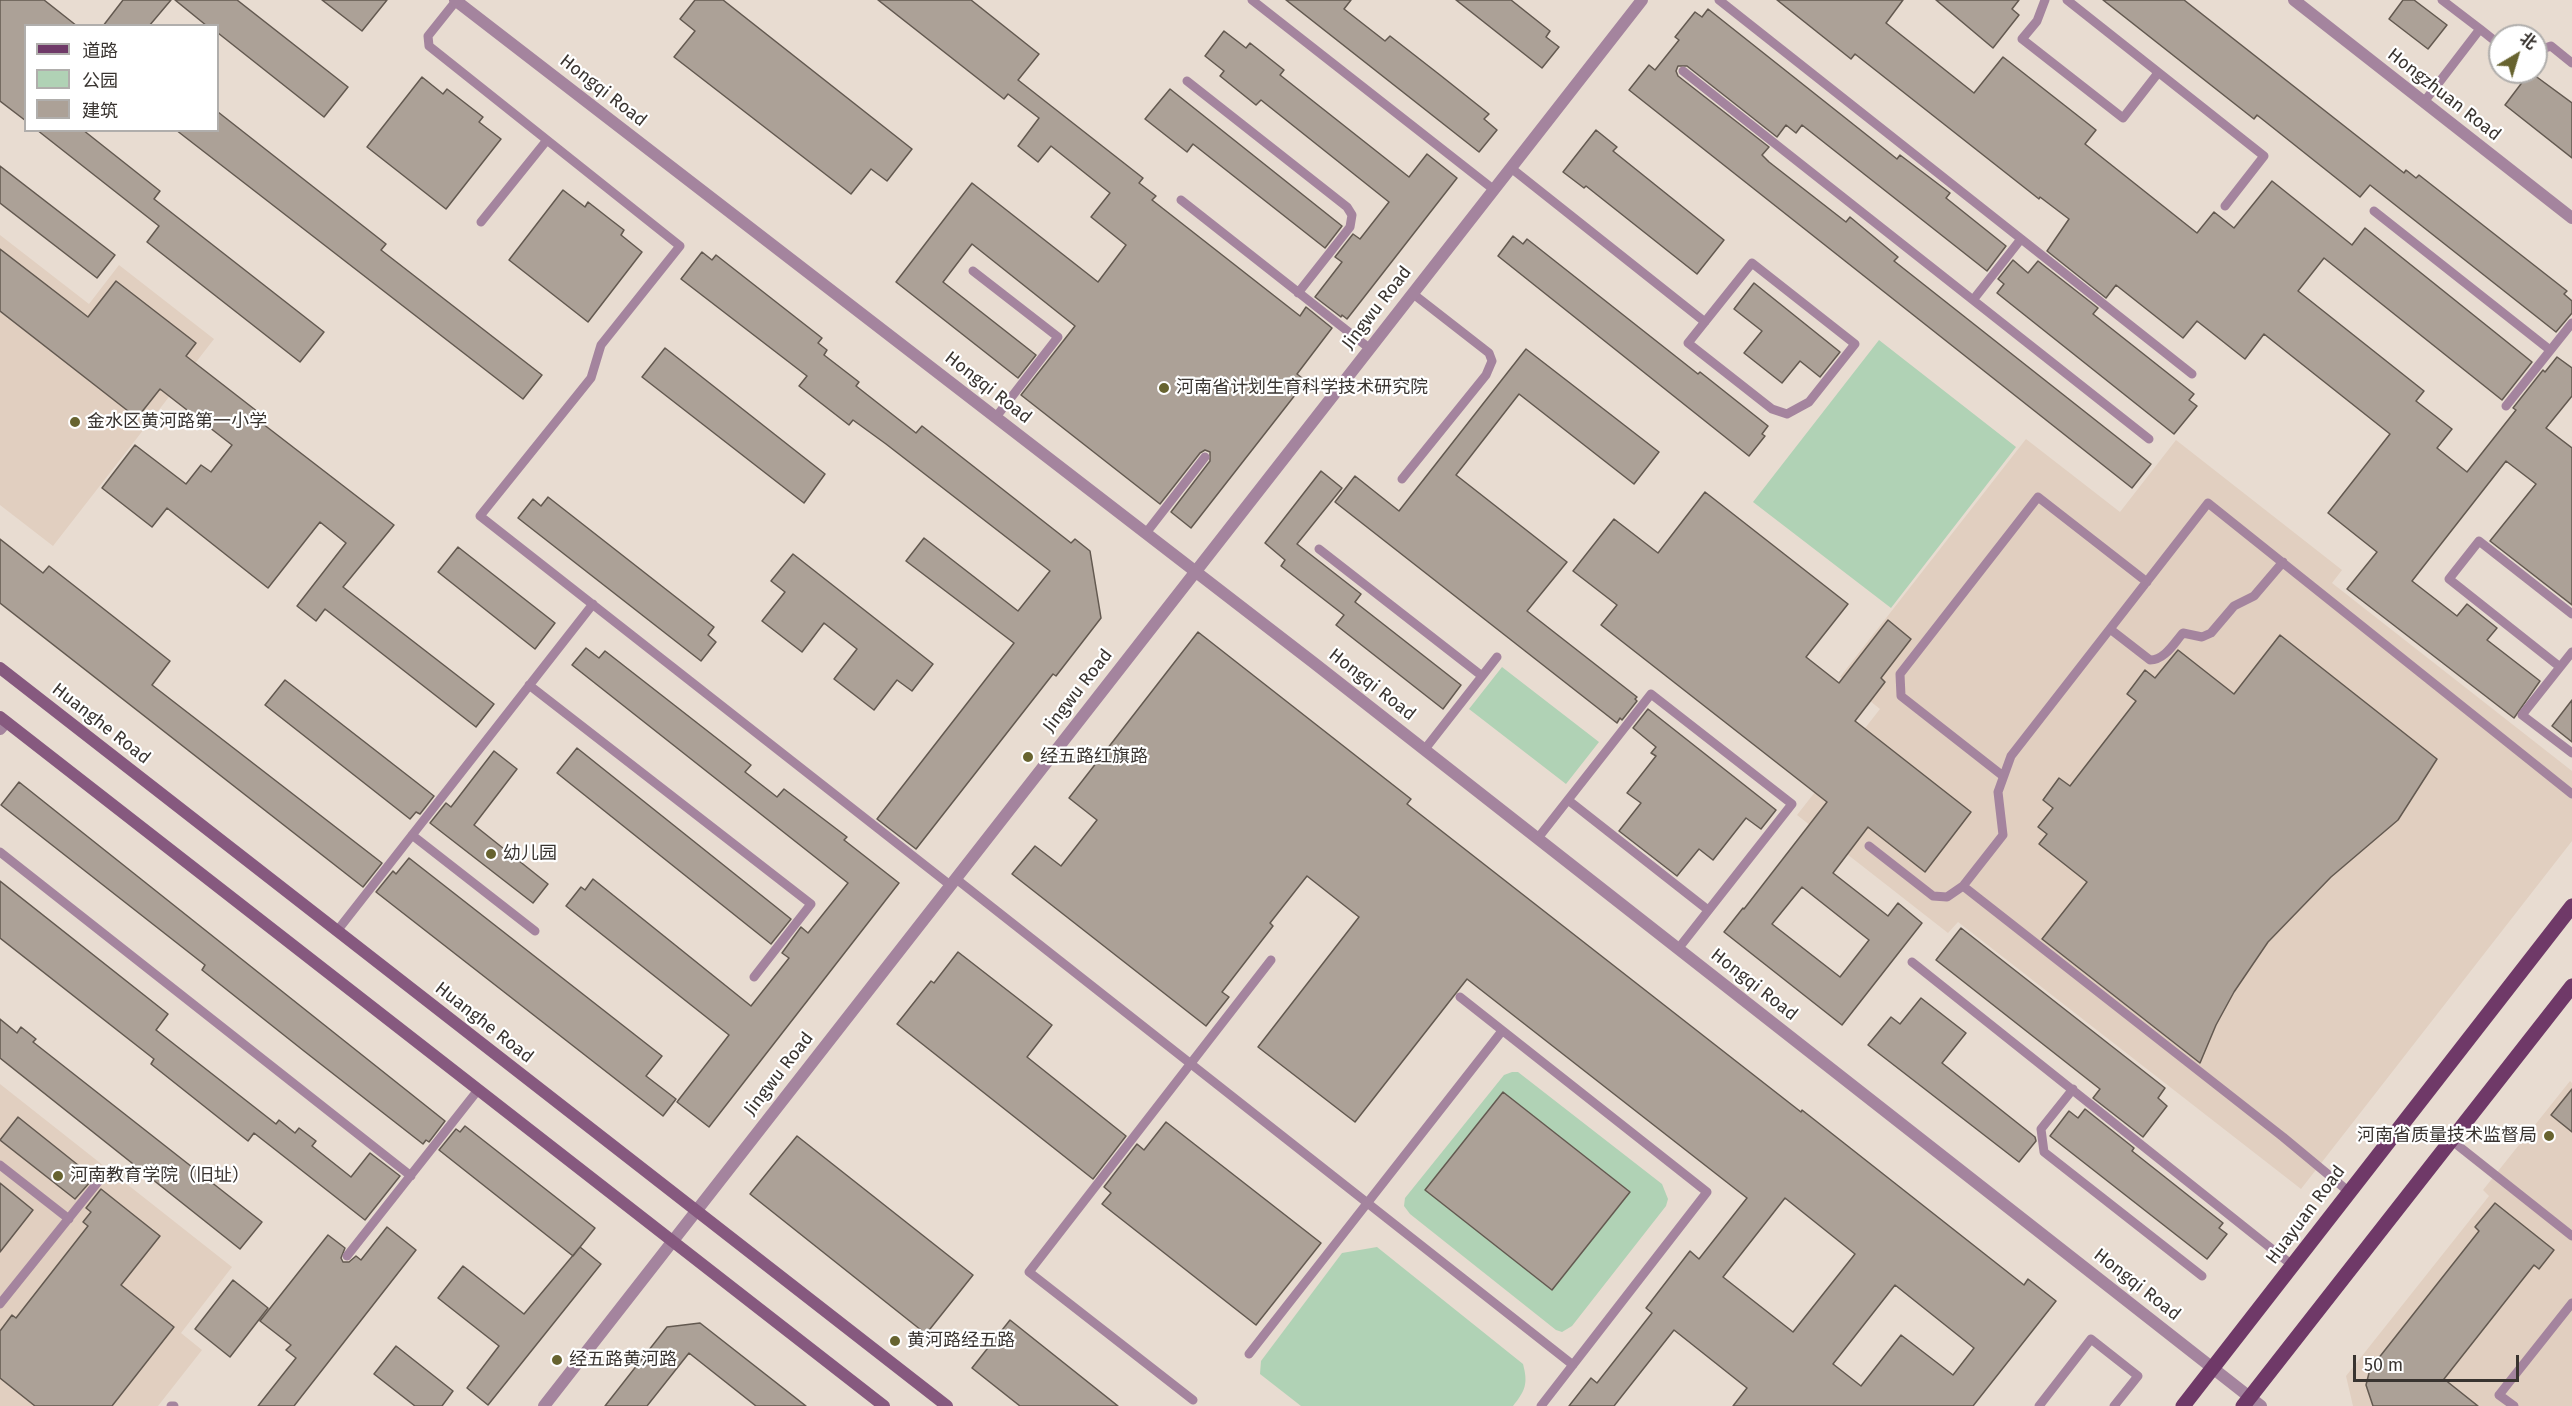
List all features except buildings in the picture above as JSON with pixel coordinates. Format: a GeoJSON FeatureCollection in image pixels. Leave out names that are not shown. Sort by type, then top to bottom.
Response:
{"type":"FeatureCollection","features":[{"type":"Feature","properties":{"kind":"main road","name":"Huanghe Road"},"geometry":{"type":"LineString","coordinates":[[0,668],[947,1406]]}},
{"type":"Feature","properties":{"kind":"main road"},"geometry":{"type":"LineString","coordinates":[[2,723],[884,1406]]}},
{"type":"Feature","properties":{"kind":"main road","name":"Huayuan Road"},"geometry":{"type":"LineString","coordinates":[[2183,1406],[2572,906]]}},
{"type":"Feature","properties":{"kind":"main road"},"geometry":{"type":"LineString","coordinates":[[2251,1403],[2451,1140],[2572,986]]}},
{"type":"Feature","properties":{"kind":"street","name":"Hongqi Road"},"geometry":{"type":"LineString","coordinates":[[456,0],[1425,749],[2213,1368],[2251,1403]]}},
{"type":"Feature","properties":{"kind":"street","name":"Jingwu Road"},"geometry":{"type":"LineString","coordinates":[[544,1406],[1642,0]]}},
{"type":"Feature","properties":{"kind":"street","name":"Hongzhuan Road"},"geometry":{"type":"LineString","coordinates":[[2294,0],[2572,218]]}},
{"type":"Feature","properties":{"kind":"lane"},"geometry":{"type":"LineString","coordinates":[[456,0],[428,36],[429,46],[680,246],[601,345],[591,378],[480,516],[1191,1064],[1573,1365]]}},
{"type":"Feature","properties":{"kind":"lane"},"geometry":{"type":"LineString","coordinates":[[1252,0],[1493,189]]}},
{"type":"Feature","properties":{"kind":"lane"},"geometry":{"type":"LineString","coordinates":[[1719,0],[2192,374]]}},
{"type":"Feature","properties":{"kind":"lane"},"geometry":{"type":"LineString","coordinates":[[2045,0],[2037,21],[2022,39],[2123,118],[2158,73]]}},
{"type":"Feature","properties":{"kind":"lane"},"geometry":{"type":"LineString","coordinates":[[2067,0],[2264,156],[2225,206]]}},
{"type":"Feature","properties":{"kind":"lane"},"geometry":{"type":"LineString","coordinates":[[2442,0],[2488,35]]}},
{"type":"Feature","properties":{"kind":"lane"},"geometry":{"type":"LineString","coordinates":[[2424,102],[2480,29]]}},
{"type":"Feature","properties":{"kind":"lane"},"geometry":{"type":"LineString","coordinates":[[2548,47],[2551,46],[2572,63]]}},
{"type":"Feature","properties":{"kind":"lane"},"geometry":{"type":"LineString","coordinates":[[1683,71],[2149,439]]}},
{"type":"Feature","properties":{"kind":"lane"},"geometry":{"type":"LineString","coordinates":[[1187,81],[1347,207],[1352,215],[1350,228],[1298,293]]}},
{"type":"Feature","properties":{"kind":"lane"},"geometry":{"type":"LineString","coordinates":[[481,222],[547,140]]}},
{"type":"Feature","properties":{"kind":"lane"},"geometry":{"type":"LineString","coordinates":[[1510,168],[1705,322]]}},
{"type":"Feature","properties":{"kind":"lane"},"geometry":{"type":"LineString","coordinates":[[1181,200],[1369,348]]}},
{"type":"Feature","properties":{"kind":"lane"},"geometry":{"type":"LineString","coordinates":[[2374,212],[2550,350]]}},
{"type":"Feature","properties":{"kind":"lane"},"geometry":{"type":"LineString","coordinates":[[1973,300],[2021,239]]}},
{"type":"Feature","properties":{"kind":"lane"},"geometry":{"type":"LineString","coordinates":[[1752,263],[1855,344],[1809,402],[1787,414],[1772,409],[1688,343],[1705,322],[1752,263]]}},
{"type":"Feature","properties":{"kind":"lane"},"geometry":{"type":"LineString","coordinates":[[973,271],[1058,337],[996,417]]}},
{"type":"Feature","properties":{"kind":"lane"},"geometry":{"type":"LineString","coordinates":[[1402,479],[1486,375],[1492,361],[1489,352],[1412,293]]}},
{"type":"Feature","properties":{"kind":"lane"},"geometry":{"type":"LineString","coordinates":[[2506,406],[2572,323]]}},
{"type":"Feature","properties":{"kind":"lane"},"geometry":{"type":"LineString","coordinates":[[1146,533],[1205,457]]}},
{"type":"Feature","properties":{"kind":"lane"},"geometry":{"type":"LineString","coordinates":[[2003,776],[1901,696],[1900,674],[2038,497],[2147,582]]}},
{"type":"Feature","properties":{"kind":"lane"},"geometry":{"type":"LineString","coordinates":[[1869,846],[1933,896],[1947,897],[1963,886],[2003,835],[1998,792],[2011,756],[2208,503],[2572,794]]}},
{"type":"Feature","properties":{"kind":"lane"},"geometry":{"type":"LineString","coordinates":[[2560,667],[2448,579],[2479,541],[2572,614]]}},
{"type":"Feature","properties":{"kind":"lane"},"geometry":{"type":"LineString","coordinates":[[1319,549],[1482,676]]}},
{"type":"Feature","properties":{"kind":"lane"},"geometry":{"type":"LineString","coordinates":[[2110,629],[2150,660],[2156,660],[2163,656],[2183,633],[2202,637],[2211,633],[2234,606],[2254,597],[2283,562]]}},
{"type":"Feature","properties":{"kind":"lane"},"geometry":{"type":"LineString","coordinates":[[337,931],[592,604]]}},
{"type":"Feature","properties":{"kind":"lane"},"geometry":{"type":"LineString","coordinates":[[2572,652],[2522,715],[2572,753]]}},
{"type":"Feature","properties":{"kind":"lane"},"geometry":{"type":"LineString","coordinates":[[1425,749],[1497,657]]}},
{"type":"Feature","properties":{"kind":"lane"},"geometry":{"type":"LineString","coordinates":[[530,685],[811,904],[754,977]]}},
{"type":"Feature","properties":{"kind":"lane"},"geometry":{"type":"LineString","coordinates":[[1538,838],[1651,693],[1792,804],[1678,949]]}},
{"type":"Feature","properties":{"kind":"lane"},"geometry":{"type":"LineString","coordinates":[[1568,800],[1708,910]]}},
{"type":"Feature","properties":{"kind":"lane"},"geometry":{"type":"LineString","coordinates":[[412,835],[535,931]]}},
{"type":"Feature","properties":{"kind":"lane"},"geometry":{"type":"LineString","coordinates":[[0,852],[411,1176]]}},
{"type":"Feature","properties":{"kind":"lane"},"geometry":{"type":"LineString","coordinates":[[1963,886],[2283,1137],[2348,1191]]}},
{"type":"Feature","properties":{"kind":"lane"},"geometry":{"type":"LineString","coordinates":[[1193,1400],[1029,1272],[1271,960]]}},
{"type":"Feature","properties":{"kind":"lane"},"geometry":{"type":"LineString","coordinates":[[1912,962],[2292,1265]]}},
{"type":"Feature","properties":{"kind":"lane"},"geometry":{"type":"LineString","coordinates":[[1460,997],[1707,1192],[1541,1406]]}},
{"type":"Feature","properties":{"kind":"lane"},"geometry":{"type":"LineString","coordinates":[[1249,1354],[1502,1031]]}},
{"type":"Feature","properties":{"kind":"lane"},"geometry":{"type":"LineString","coordinates":[[2073,1089],[2041,1129],[2044,1152],[2202,1276]]}},
{"type":"Feature","properties":{"kind":"lane"},"geometry":{"type":"LineString","coordinates":[[347,1256],[478,1090]]}},
{"type":"Feature","properties":{"kind":"lane"},"geometry":{"type":"LineString","coordinates":[[2451,1140],[2572,1236]]}},
{"type":"Feature","properties":{"kind":"lane"},"geometry":{"type":"LineString","coordinates":[[0,1164],[69,1219]]}},
{"type":"Feature","properties":{"kind":"lane"},"geometry":{"type":"LineString","coordinates":[[0,1304],[106,1172]]}},
{"type":"Feature","properties":{"kind":"lane"},"geometry":{"type":"LineString","coordinates":[[2514,1406],[2499,1395],[2572,1303]]}},
{"type":"Feature","properties":{"kind":"lane"},"geometry":{"type":"LineString","coordinates":[[2039,1406],[2091,1339],[2138,1376],[2114,1406]]}},
{"type":"Feature","properties":{"kind":"shaded area","name":"金水区黄河路第一小学"},"geometry":{"type":"Polygon","coordinates":[[[0,235],[89,304],[119,265],[214,339],[53,546],[0,505],[0,235]]]}},
{"type":"Feature","properties":{"kind":"shaded area"},"geometry":{"type":"Polygon","coordinates":[[[2026,439],[2120,512],[2176,440],[2342,570],[2332,583],[2572,771],[2572,841],[2301,1189],[1958,922],[1948,933],[1797,815],[1880,709],[1840,677],[2026,439]]]}},
{"type":"Feature","properties":{"kind":"shaded area"},"geometry":{"type":"Polygon","coordinates":[[[2570,1081],[2572,1083],[2572,1406],[2353,1406],[2346,1376],[2489,1196],[2483,1190],[2570,1081]]]}},
{"type":"Feature","properties":{"kind":"shaded area","name":"河南教育学院（旧址）"},"geometry":{"type":"Polygon","coordinates":[[[0,1084],[232,1267],[181,1333],[202,1350],[158,1406],[0,1406],[0,1084]]]}},
{"type":"Feature","properties":{"kind":"green space"},"geometry":{"type":"Polygon","coordinates":[[[1879,340],[2016,447],[1891,608],[1753,502],[1879,340]]]}},
{"type":"Feature","properties":{"kind":"green space"},"geometry":{"type":"Polygon","coordinates":[[[1502,667],[1599,742],[1566,784],[1469,709],[1502,667]]]}},
{"type":"Feature","properties":{"kind":"green space"},"geometry":{"type":"Polygon","coordinates":[[[1518,1072],[1662,1184],[1668,1199],[1666,1206],[1572,1326],[1562,1332],[1556,1330],[1410,1214],[1404,1206],[1405,1198],[1504,1075],[1518,1072]],[[1503,1092],[1426,1190],[1552,1290],[1629,1191],[1503,1092]]]}},
{"type":"Feature","properties":{"kind":"green space"},"geometry":{"type":"Polygon","coordinates":[[[1377,1247],[1523,1364],[1525,1386],[1513,1406],[1301,1406],[1260,1374],[1261,1361],[1342,1253],[1377,1247]]]}},
{"type":"Feature","properties":{"kind":"place","name":"河南省计划生育科学技术研究院"},"geometry":{"type":"Point","coordinates":[1164,388]}},
{"type":"Feature","properties":{"kind":"place","name":"金水区黄河路第一小学"},"geometry":{"type":"Point","coordinates":[75,422]}},
{"type":"Feature","properties":{"kind":"place","name":"经五路红旗路"},"geometry":{"type":"Point","coordinates":[1028,757]}},
{"type":"Feature","properties":{"kind":"place","name":"幼儿园"},"geometry":{"type":"Point","coordinates":[491,854]}},
{"type":"Feature","properties":{"kind":"place","name":"河南省质量技术监督局"},"geometry":{"type":"Point","coordinates":[2549,1136]}},
{"type":"Feature","properties":{"kind":"place","name":"河南教育学院（旧址）"},"geometry":{"type":"Point","coordinates":[58,1176]}},
{"type":"Feature","properties":{"kind":"place","name":"黄河路经五路"},"geometry":{"type":"Point","coordinates":[895,1341]}},
{"type":"Feature","properties":{"kind":"place","name":"经五路黄河路"},"geometry":{"type":"Point","coordinates":[557,1360]}}]}
